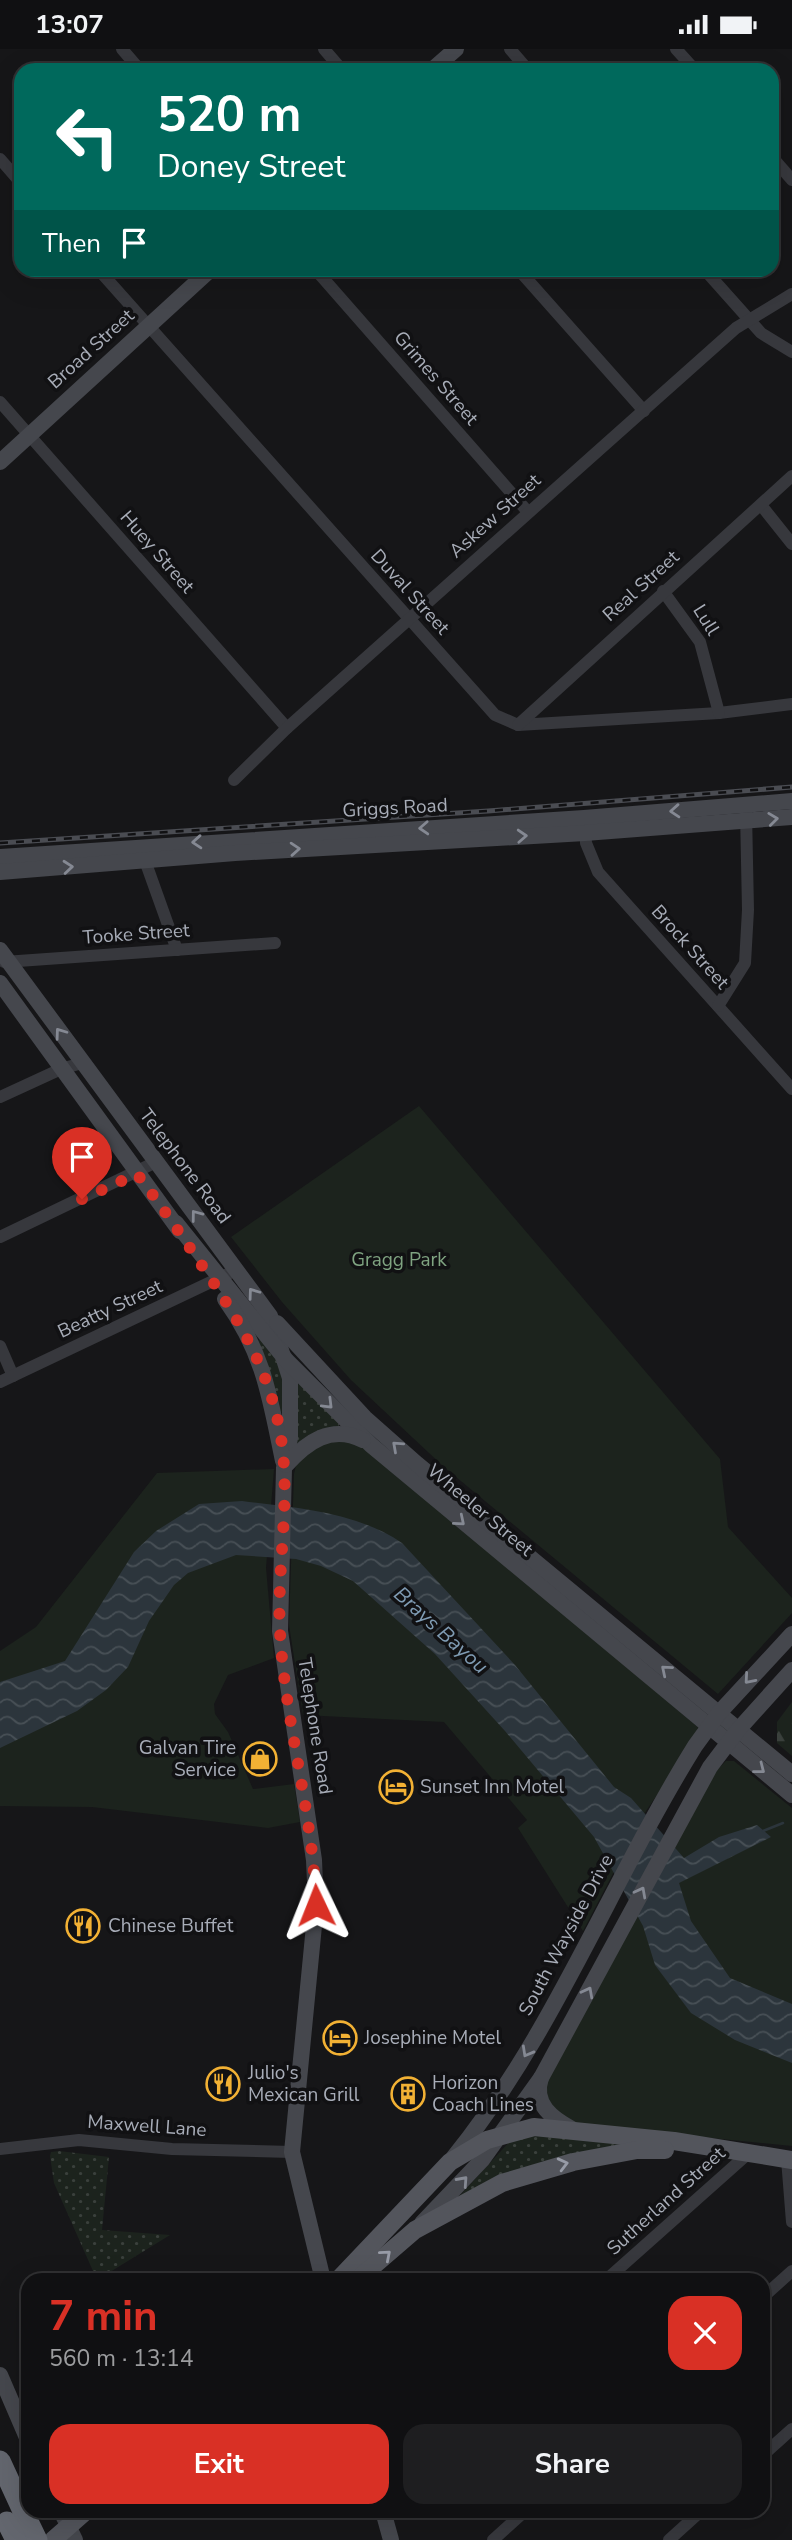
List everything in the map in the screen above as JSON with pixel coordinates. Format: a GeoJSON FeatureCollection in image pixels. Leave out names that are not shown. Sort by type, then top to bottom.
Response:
{"type":"FeatureCollection","features":[{"type":"Feature","properties":{"kind":"highway"},"geometry":{"type":"LineString","coordinates":[[0,2461],[16,2522],[37,2540]]}},
{"type":"Feature","properties":{"kind":"main road"},"geometry":{"type":"LineString","coordinates":[[440,63],[456,49]]}},
{"type":"Feature","properties":{"kind":"main road","name":"Broad Street"},"geometry":{"type":"LineString","coordinates":[[0,461],[202,277]]}},
{"type":"Feature","properties":{"kind":"main road","name":"Griggs Road"},"geometry":{"type":"LineString","coordinates":[[746,814],[792,801]]}},
{"type":"Feature","properties":{"kind":"main road","name":"Griggs Road"},"geometry":{"type":"LineString","coordinates":[[0,857],[355,845],[746,814],[792,817]]}},
{"type":"Feature","properties":{"kind":"main road","name":"Griggs Road"},"geometry":{"type":"LineString","coordinates":[[0,872],[143,853]]}},
{"type":"Feature","properties":{"kind":"main road","name":"Telephone Road"},"geometry":{"type":"LineString","coordinates":[[3,958],[270,1316],[287,1361],[291,1408],[290,1438],[284,1467],[280,1631],[314,1860],[316,1905],[292,2152],[321,2273]]}},
{"type":"Feature","properties":{"kind":"main road","name":"Telephone Road"},"geometry":{"type":"LineString","coordinates":[[0,983],[217,1280],[255,1350],[274,1405],[284,1467]]}},
{"type":"Feature","properties":{"kind":"main road","name":"Wheeler Street"},"geometry":{"type":"LineString","coordinates":[[217,1280],[287,1361],[371,1445],[727,1744],[792,1795]]}},
{"type":"Feature","properties":{"kind":"main road","name":"Wheeler Street"},"geometry":{"type":"LineString","coordinates":[[270,1316],[365,1418],[407,1455],[792,1774]]}},
{"type":"Feature","properties":{"kind":"main road"},"geometry":{"type":"LineString","coordinates":[[284,1467],[313,1440],[333,1433],[351,1434],[371,1445]]}},
{"type":"Feature","properties":{"kind":"main road","name":"South Wayside Drive"},"geometry":{"type":"LineString","coordinates":[[345,2273],[450,2162],[481,2124],[518,2067],[675,1779],[719,1713],[792,1634]]}},
{"type":"Feature","properties":{"kind":"main road"},"geometry":{"type":"LineString","coordinates":[[365,2273],[455,2190],[499,2137],[541,2078],[693,1797],[727,1744],[792,1670]]}},
{"type":"Feature","properties":{"kind":"main road"},"geometry":{"type":"LineString","coordinates":[[541,2078],[540,2099],[547,2112],[572,2129]]}},
{"type":"Feature","properties":{"kind":"main road"},"geometry":{"type":"LineString","coordinates":[[450,2162],[487,2140],[534,2127],[572,2129],[698,2147],[751,2151],[790,2159]]}},
{"type":"Feature","properties":{"kind":"main road"},"geometry":{"type":"LineString","coordinates":[[415,2229],[502,2183],[536,2171],[637,2150],[698,2147]]}},
{"type":"Feature","properties":{"kind":"main road"},"geometry":{"type":"LineString","coordinates":[[0,2375],[21,2424]]}},
{"type":"Feature","properties":{"kind":"main road"},"geometry":{"type":"LineString","coordinates":[[385,2518],[391,2540]]}},
{"type":"Feature","properties":{"kind":"main road"},"geometry":{"type":"LineString","coordinates":[[53,2540],[69,2526]]}},
{"type":"Feature","properties":{"kind":"street"},"geometry":{"type":"LineString","coordinates":[[122,49],[134,63]]}},
{"type":"Feature","properties":{"kind":"street"},"geometry":{"type":"LineString","coordinates":[[324,49],[336,63]]}},
{"type":"Feature","properties":{"kind":"street"},"geometry":{"type":"LineString","coordinates":[[510,49],[522,63]]}},
{"type":"Feature","properties":{"kind":"street"},"geometry":{"type":"LineString","coordinates":[[676,49],[689,63]]}},
{"type":"Feature","properties":{"kind":"street"},"geometry":{"type":"LineString","coordinates":[[0,159],[14,175]]}},
{"type":"Feature","properties":{"kind":"street"},"geometry":{"type":"LineString","coordinates":[[779,165],[792,180]]}},
{"type":"Feature","properties":{"kind":"street","name":"Duval Street"},"geometry":{"type":"LineString","coordinates":[[105,277],[495,715],[518,725]]}},
{"type":"Feature","properties":{"kind":"street","name":"Grimes Street"},"geometry":{"type":"LineString","coordinates":[[321,277],[528,512]]}},
{"type":"Feature","properties":{"kind":"street"},"geometry":{"type":"LineString","coordinates":[[525,277],[644,411]]}},
{"type":"Feature","properties":{"kind":"street"},"geometry":{"type":"LineString","coordinates":[[712,277],[749,320],[773,342],[792,352]]}},
{"type":"Feature","properties":{"kind":"street","name":"Askew Street"},"geometry":{"type":"LineString","coordinates":[[234,780],[287,728],[736,328],[792,295]]}},
{"type":"Feature","properties":{"kind":"street","name":"Huey Street"},"geometry":{"type":"LineString","coordinates":[[0,402],[287,728]]}},
{"type":"Feature","properties":{"kind":"street","name":"Real Street"},"geometry":{"type":"LineString","coordinates":[[518,725],[792,476]]}},
{"type":"Feature","properties":{"kind":"street"},"geometry":{"type":"LineString","coordinates":[[761,505],[792,544]]}},
{"type":"Feature","properties":{"kind":"street","name":"Lull"},"geometry":{"type":"LineString","coordinates":[[663,591],[700,642],[719,713]]}},
{"type":"Feature","properties":{"kind":"street"},"geometry":{"type":"LineString","coordinates":[[518,725],[719,713],[792,703]]}},
{"type":"Feature","properties":{"kind":"street"},"geometry":{"type":"LineString","coordinates":[[718,1006],[745,963],[748,910],[746,814]]}},
{"type":"Feature","properties":{"kind":"street","name":"Brock Street"},"geometry":{"type":"LineString","coordinates":[[585,826],[598,872],[792,1089]]}},
{"type":"Feature","properties":{"kind":"street"},"geometry":{"type":"LineString","coordinates":[[143,853],[177,950]]}},
{"type":"Feature","properties":{"kind":"street","name":"Tooke Street"},"geometry":{"type":"LineString","coordinates":[[3,958],[275,943]]}},
{"type":"Feature","properties":{"kind":"street"},"geometry":{"type":"LineString","coordinates":[[0,1097],[61,1069],[82,1063]]}},
{"type":"Feature","properties":{"kind":"street"},"geometry":{"type":"LineString","coordinates":[[0,1237],[156,1163]]}},
{"type":"Feature","properties":{"kind":"street","name":"Beatty Street"},"geometry":{"type":"LineString","coordinates":[[0,1382],[236,1270]]}},
{"type":"Feature","properties":{"kind":"street"},"geometry":{"type":"LineString","coordinates":[[0,1346],[13,1376]]}},
{"type":"Feature","properties":{"kind":"street","name":"Maxwell Lane"},"geometry":{"type":"LineString","coordinates":[[0,2149],[79,2140],[172,2149],[292,2152]]}},
{"type":"Feature","properties":{"kind":"street","name":"Sutherland Street"},"geometry":{"type":"LineString","coordinates":[[614,2273],[751,2151]]}},
{"type":"Feature","properties":{"kind":"street"},"geometry":{"type":"LineString","coordinates":[[790,2159],[792,2221]]}},
{"type":"Feature","properties":{"kind":"street"},"geometry":{"type":"LineString","coordinates":[[770,2291],[792,2271]]}},
{"type":"Feature","properties":{"kind":"street"},"geometry":{"type":"LineString","coordinates":[[770,2449],[792,2429]]}},
{"type":"Feature","properties":{"kind":"street"},"geometry":{"type":"LineString","coordinates":[[493,2540],[517,2518]]}},
{"type":"Feature","properties":{"kind":"street"},"geometry":{"type":"LineString","coordinates":[[669,2540],[693,2518]]}},
{"type":"Feature","properties":{"kind":"green space","name":"Gragg Park"},"geometry":{"type":"Polygon","coordinates":[[[419,1106],[720,1459],[728,1527],[792,1598],[792,1613],[718,1694],[444,1467],[351,1380],[282,1302],[231,1237],[419,1106]]]}},
{"type":"Feature","properties":{"kind":"green space"},"geometry":{"type":"Polygon","coordinates":[[[261,1339],[275,1357],[282,1373],[284,1412],[280,1413],[257,1341],[261,1339]]]}},
{"type":"Feature","properties":{"kind":"green space"},"geometry":{"type":"Polygon","coordinates":[[[300,1384],[339,1424],[338,1429],[298,1444],[294,1442],[295,1385],[300,1384]]]}},
{"type":"Feature","properties":{"kind":"green space"},"geometry":{"type":"Polygon","coordinates":[[[321,1442],[354,1442],[373,1454],[698,1727],[695,1739],[644,1814],[583,1931],[518,1828],[527,1820],[444,1722],[303,1715],[289,1625],[294,1474],[297,1461],[321,1442]]]}},
{"type":"Feature","properties":{"kind":"green space"},"geometry":{"type":"Polygon","coordinates":[[[274,1469],[266,1568],[274,1658],[228,1675],[214,1704],[215,1714],[228,1732],[253,1789],[294,1784],[300,1822],[268,1828],[92,1807],[0,1806],[0,1651],[36,1627],[157,1473],[274,1469]]]}},
{"type":"Feature","properties":{"kind":"green space"},"geometry":{"type":"Polygon","coordinates":[[[792,1702],[792,1756],[777,1743],[777,1722],[792,1702]]]}},
{"type":"Feature","properties":{"kind":"green space"},"geometry":{"type":"Polygon","coordinates":[[[726,1761],[734,1761],[792,1808],[792,2146],[569,2124],[545,2100],[546,2083],[714,1773],[726,1761]]]}},
{"type":"Feature","properties":{"kind":"green space"},"geometry":{"type":"Polygon","coordinates":[[[531,2133],[622,2143],[622,2148],[452,2204],[513,2138],[531,2133]]]}},
{"type":"Feature","properties":{"kind":"green space"},"geometry":{"type":"Polygon","coordinates":[[[51,2152],[109,2157],[102,2230],[170,2235],[108,2273],[94,2273],[54,2183],[51,2152]]]}},
{"type":"Feature","properties":{"kind":"water","name":"Brays Bayou"},"geometry":{"type":"Polygon","coordinates":[[[242,1501],[345,1517],[384,1532],[402,1543],[515,1665],[614,1787],[631,1798],[684,1858],[719,1837],[757,1825],[771,1837],[679,1883],[691,1921],[730,1978],[792,2004],[792,2063],[735,2040],[691,2013],[655,1965],[643,1926],[594,1837],[505,1731],[435,1654],[353,1581],[321,1566],[296,1559],[236,1555],[188,1573],[174,1585],[149,1621],[128,1667],[106,1690],[77,1711],[0,1748],[0,1682],[65,1661],[134,1552],[156,1531],[199,1504],[242,1501]]]}},
{"type":"Feature","properties":{"kind":"waterway"},"geometry":{"type":"LineString","coordinates":[[763,1831],[783,1823]]}},
{"type":"Feature","properties":{"kind":"railway"},"geometry":{"type":"LineString","coordinates":[[0,843],[488,811],[792,787]]}},
{"type":"Feature","properties":{"kind":"place","name":"Galvan Tire Service"},"geometry":{"type":"Point","coordinates":[260,1759]}},
{"type":"Feature","properties":{"kind":"place","name":"Sunset Inn Motel"},"geometry":{"type":"Point","coordinates":[396,1787]}},
{"type":"Feature","properties":{"kind":"place","name":"Chinese Buffet"},"geometry":{"type":"Point","coordinates":[83,1926]}},
{"type":"Feature","properties":{"kind":"place","name":"Josephine Motel"},"geometry":{"type":"Point","coordinates":[340,2038]}},
{"type":"Feature","properties":{"kind":"place","name":"Julio's Mexican Grill"},"geometry":{"type":"Point","coordinates":[223,2084]}},
{"type":"Feature","properties":{"kind":"place","name":"Horizon Coach Lines"},"geometry":{"type":"Point","coordinates":[408,2094]}},
{"type":"Feature","properties":{"kind":"route"},"geometry":{"type":"LineString","coordinates":[[82,1199],[137,1174],[176,1223],[235,1313],[255,1350],[274,1405],[284,1467],[280,1631],[314,1860],[316,1905]]}}]}
